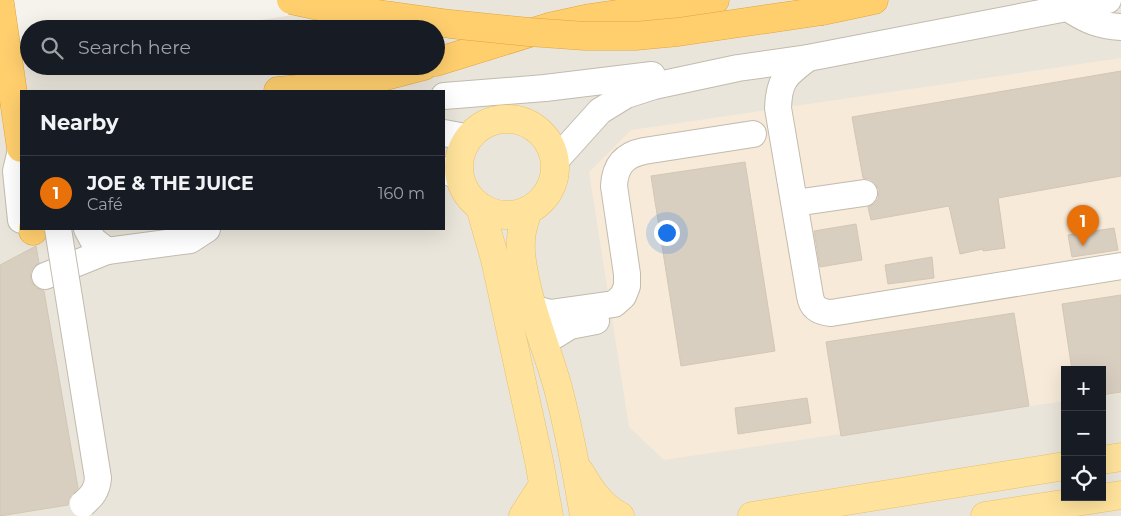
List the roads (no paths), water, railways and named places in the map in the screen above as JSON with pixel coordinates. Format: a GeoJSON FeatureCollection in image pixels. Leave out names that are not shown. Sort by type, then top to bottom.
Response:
{"type":"FeatureCollection","features":[{"type":"Feature","properties":{"kind":"highway"},"geometry":{"type":"LineString","coordinates":[[290,0],[319,6],[421,20]]}},
{"type":"Feature","properties":{"kind":"highway"},"geometry":{"type":"LineString","coordinates":[[445,59],[549,27],[590,18],[715,0]]}},
{"type":"Feature","properties":{"kind":"highway"},"geometry":{"type":"LineString","coordinates":[[445,23],[585,36],[635,36],[678,32],[822,11],[874,0]]}},
{"type":"Feature","properties":{"kind":"highway"},"geometry":{"type":"LineString","coordinates":[[0,4],[20,142]]}},
{"type":"Feature","properties":{"kind":"highway"},"geometry":{"type":"LineString","coordinates":[[288,90],[359,83],[390,75]]}},
{"type":"Feature","properties":{"kind":"main road"},"geometry":{"type":"LineString","coordinates":[[510,119],[526,123],[540,132],[550,145],[555,160],[553,181],[550,190],[544,198],[528,210],[509,215],[499,214],[480,207],[467,194],[452,173],[459,164],[462,151],[456,136],[494,121],[510,119]]}},
{"type":"Feature","properties":{"kind":"main road"},"geometry":{"type":"LineString","coordinates":[[480,207],[495,258],[549,516]]}},
{"type":"Feature","properties":{"kind":"main road"},"geometry":{"type":"LineString","coordinates":[[528,210],[523,226],[520,252],[530,304],[559,391],[584,516]]}},
{"type":"Feature","properties":{"kind":"main road"},"geometry":{"type":"LineString","coordinates":[[1106,459],[1121,457]]}},
{"type":"Feature","properties":{"kind":"main road"},"geometry":{"type":"LineString","coordinates":[[574,462],[597,497],[607,508],[620,516]]}},
{"type":"Feature","properties":{"kind":"main road"},"geometry":{"type":"LineString","coordinates":[[752,516],[1061,467]]}},
{"type":"Feature","properties":{"kind":"main road"},"geometry":{"type":"LineString","coordinates":[[523,516],[544,485]]}},
{"type":"Feature","properties":{"kind":"main road"},"geometry":{"type":"LineString","coordinates":[[985,516],[1121,494]]}},
{"type":"Feature","properties":{"kind":"street"},"geometry":{"type":"LineString","coordinates":[[555,160],[600,111],[626,96],[654,86],[738,68],[808,58],[1108,0]]}},
{"type":"Feature","properties":{"kind":"street"},"geometry":{"type":"LineString","coordinates":[[1068,8],[1093,23],[1121,27]]}},
{"type":"Feature","properties":{"kind":"street"},"geometry":{"type":"LineString","coordinates":[[808,58],[786,75],[778,96],[779,113],[811,303],[816,310],[823,313],[831,313],[1121,266]]}},
{"type":"Feature","properties":{"kind":"street"},"geometry":{"type":"LineString","coordinates":[[445,96],[545,88],[689,71],[738,68]]}},
{"type":"Feature","properties":{"kind":"street"},"geometry":{"type":"LineString","coordinates":[[530,304],[532,308],[541,311],[559,312],[614,304],[623,296],[627,286],[627,274],[614,186],[616,171],[625,158],[634,153],[644,151],[753,140],[636,163],[628,169],[624,178],[624,188],[639,289],[639,300],[635,309],[627,316],[570,326],[544,342]]}},
{"type":"Feature","properties":{"kind":"street"},"geometry":{"type":"LineString","coordinates":[[20,153],[16,171],[20,184]]}},
{"type":"Feature","properties":{"kind":"street"},"geometry":{"type":"LineString","coordinates":[[795,203],[864,193]]}},
{"type":"Feature","properties":{"kind":"street"},"geometry":{"type":"LineString","coordinates":[[34,230],[98,478],[97,487],[93,495],[83,504]]}},
{"type":"Feature","properties":{"kind":"street"},"geometry":{"type":"LineString","coordinates":[[87,230],[93,240],[107,251]]}},
{"type":"Feature","properties":{"kind":"street"},"geometry":{"type":"LineString","coordinates":[[45,276],[107,251],[190,240],[205,230]]}},
{"type":"Feature","properties":{"kind":"place","name":"JOE & THE JUICE"},"geometry":{"type":"Point","coordinates":[1083,246]}}]}
